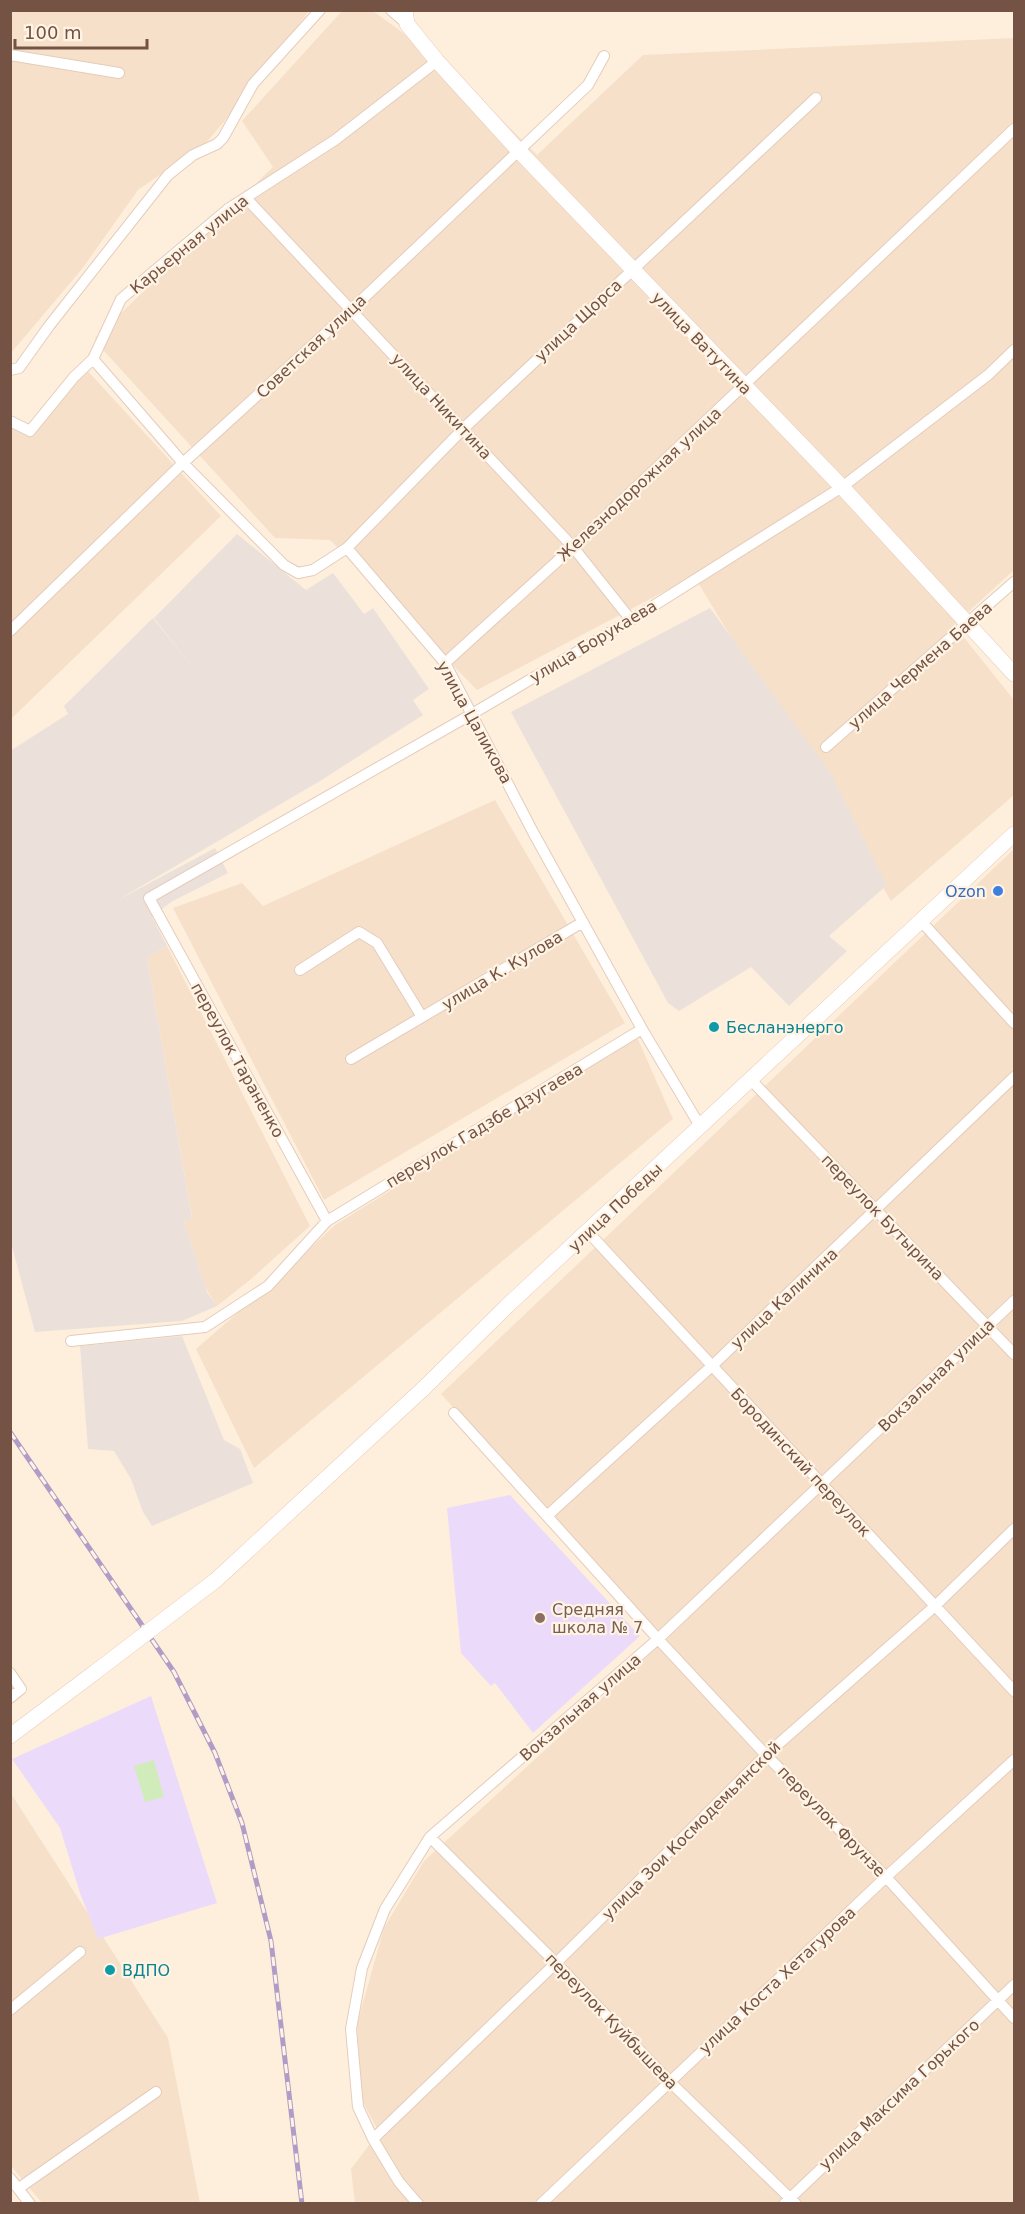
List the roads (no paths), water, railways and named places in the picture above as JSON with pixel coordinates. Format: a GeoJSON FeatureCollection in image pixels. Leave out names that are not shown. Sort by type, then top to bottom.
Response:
{"type":"FeatureCollection","features":[{"type":"Feature","properties":{"kind":"main road","name":"улица Ватутина"},"geometry":{"type":"LineString","coordinates":[[406,17],[437,61],[519,151],[842,487],[1014,674]]}},
{"type":"Feature","properties":{"kind":"main road","name":"улица Победы"},"geometry":{"type":"LineString","coordinates":[[10,1736],[216,1580],[1014,834]]}},
{"type":"Feature","properties":{"kind":"street"},"geometry":{"type":"LineString","coordinates":[[10,370],[19,368],[49,326],[168,175],[193,155],[217,144],[223,138],[253,84],[320,10]]}},
{"type":"Feature","properties":{"kind":"street","name":"улица Ватутина"},"geometry":{"type":"LineString","coordinates":[[391,10],[406,17]]}},
{"type":"Feature","properties":{"kind":"street"},"geometry":{"type":"LineString","coordinates":[[10,55],[119,73]]}},
{"type":"Feature","properties":{"kind":"street","name":"Советская улица"},"geometry":{"type":"LineString","coordinates":[[10,631],[183,463],[351,310],[588,85],[604,56]]}},
{"type":"Feature","properties":{"kind":"street","name":"Карьерная улица"},"geometry":{"type":"LineString","coordinates":[[10,421],[30,431],[74,377],[93,359],[121,299],[228,209],[335,140],[437,61]]}},
{"type":"Feature","properties":{"kind":"street","name":"улица Щорса"},"geometry":{"type":"LineString","coordinates":[[346,548],[464,428],[816,99]]}},
{"type":"Feature","properties":{"kind":"street","name":"Железнодорожная улица"},"geometry":{"type":"LineString","coordinates":[[445,663],[573,547],[1014,129]]}},
{"type":"Feature","properties":{"kind":"street","name":"улица Никитина"},"geometry":{"type":"LineString","coordinates":[[246,198],[464,428],[573,547],[631,620]]}},
{"type":"Feature","properties":{"kind":"street","name":"улица Борукаева"},"geometry":{"type":"LineString","coordinates":[[149,898],[472,714],[631,620],[842,487],[987,375],[1014,350]]}},
{"type":"Feature","properties":{"kind":"street"},"geometry":{"type":"LineString","coordinates":[[93,359],[183,463],[284,565],[298,573],[313,570],[346,548]]}},
{"type":"Feature","properties":{"kind":"street","name":"улица Цаликова"},"geometry":{"type":"LineString","coordinates":[[346,548],[445,663],[583,922],[642,1029],[700,1126]]}},
{"type":"Feature","properties":{"kind":"street","name":"улица Чермена Баева"},"geometry":{"type":"LineString","coordinates":[[826,747],[1014,582]]}},
{"type":"Feature","properties":{"kind":"street","name":"переулок Тараненко"},"geometry":{"type":"LineString","coordinates":[[149,898],[327,1221]]}},
{"type":"Feature","properties":{"kind":"street"},"geometry":{"type":"LineString","coordinates":[[920,920],[1014,1023]]}},
{"type":"Feature","properties":{"kind":"street","name":"улица К. Кулова"},"geometry":{"type":"LineString","coordinates":[[351,1059],[583,922]]}},
{"type":"Feature","properties":{"kind":"street","name":"улица К. Кулова"},"geometry":{"type":"LineString","coordinates":[[300,970],[359,932],[377,943],[422,1017]]}},
{"type":"Feature","properties":{"kind":"street","name":"переулок Гадзбе Дзугаева"},"geometry":{"type":"LineString","coordinates":[[71,1341],[205,1327],[268,1286],[327,1221],[642,1029]]}},
{"type":"Feature","properties":{"kind":"street","name":"улица Калинина"},"geometry":{"type":"LineString","coordinates":[[548,1515],[713,1365],[1014,1077]]}},
{"type":"Feature","properties":{"kind":"street","name":"переулок Бутырина"},"geometry":{"type":"LineString","coordinates":[[751,1080],[1014,1354]]}},
{"type":"Feature","properties":{"kind":"street","name":"Бородинский переулок"},"geometry":{"type":"LineString","coordinates":[[588,1232],[1014,1691]]}},
{"type":"Feature","properties":{"kind":"street","name":"Вокзальная улица"},"geometry":{"type":"LineString","coordinates":[[418,2204],[399,2182],[373,2139],[358,2108],[351,2029],[362,1968],[385,1910],[430,1837],[658,1639],[1014,1301]]}},
{"type":"Feature","properties":{"kind":"street","name":"переулок Фрунзе"},"geometry":{"type":"LineString","coordinates":[[454,1413],[658,1639],[766,1755],[886,1877],[1014,2018]]}},
{"type":"Feature","properties":{"kind":"street","name":"улица Зои Космодемьянской"},"geometry":{"type":"LineString","coordinates":[[373,2139],[556,1963],[766,1755],[935,1606],[1014,1529]]}},
{"type":"Feature","properties":{"kind":"street"},"geometry":{"type":"LineString","coordinates":[[10,1673],[21,1689],[10,1698]]}},
{"type":"Feature","properties":{"kind":"street","name":"улица Коста Хетагурова"},"geometry":{"type":"LineString","coordinates":[[542,2204],[669,2081],[1014,1760]]}},
{"type":"Feature","properties":{"kind":"street","name":"переулок Куйбышева"},"geometry":{"type":"LineString","coordinates":[[430,1837],[790,2201]]}},
{"type":"Feature","properties":{"kind":"street"},"geometry":{"type":"LineString","coordinates":[[10,2010],[80,1952]]}},
{"type":"Feature","properties":{"kind":"street","name":"улица Максима Горького"},"geometry":{"type":"LineString","coordinates":[[790,2201],[1014,1985]]}},
{"type":"Feature","properties":{"kind":"street"},"geometry":{"type":"LineString","coordinates":[[19,2188],[156,2092]]}},
{"type":"Feature","properties":{"kind":"street"},"geometry":{"type":"LineString","coordinates":[[10,2178],[30,2204]]}},
{"type":"Feature","properties":{"kind":"railway"},"geometry":{"type":"LineString","coordinates":[[10,1432],[174,1672],[215,1753],[242,1823],[271,1941],[302,2204]]}},
{"type":"Feature","properties":{"kind":"place","name":"Ozon"},"geometry":{"type":"Point","coordinates":[998,891]}},
{"type":"Feature","properties":{"kind":"place","name":"Бесланэнерго"},"geometry":{"type":"Point","coordinates":[714,1027]}},
{"type":"Feature","properties":{"kind":"place","name":"Средняя школа № 7"},"geometry":{"type":"Point","coordinates":[540,1618]}},
{"type":"Feature","properties":{"kind":"place","name":"ВДПО"},"geometry":{"type":"Point","coordinates":[110,1970]}}]}
